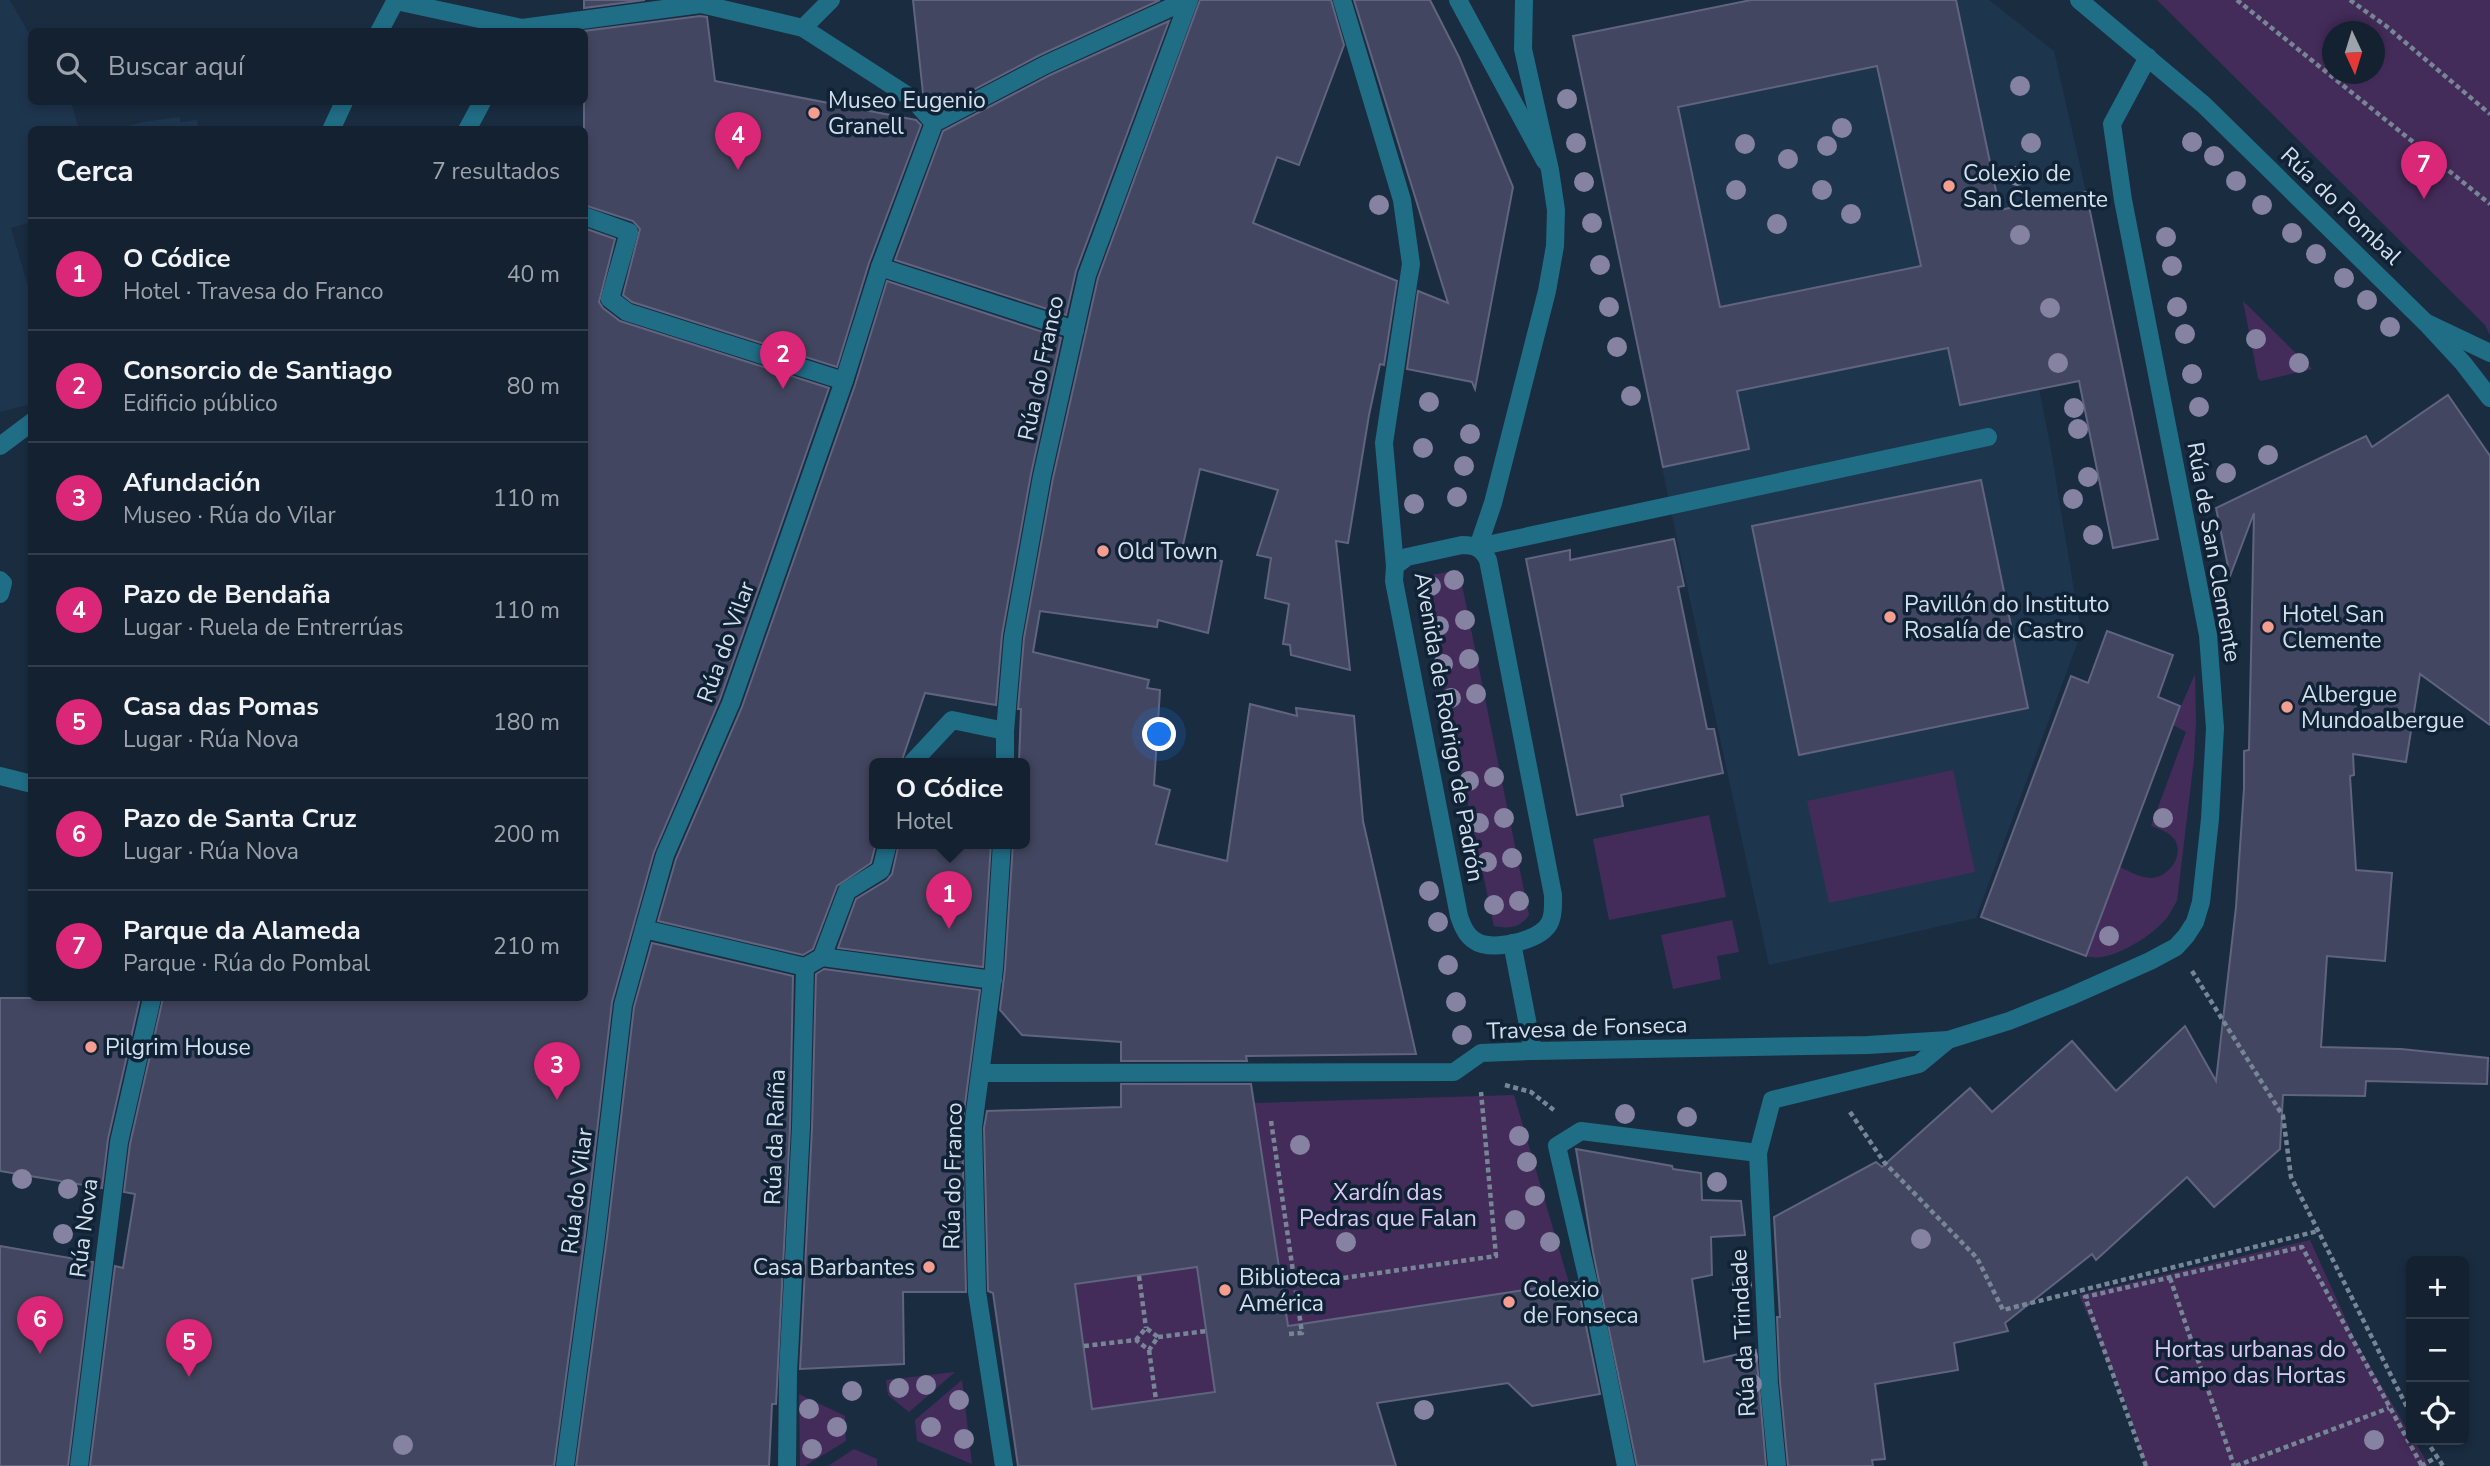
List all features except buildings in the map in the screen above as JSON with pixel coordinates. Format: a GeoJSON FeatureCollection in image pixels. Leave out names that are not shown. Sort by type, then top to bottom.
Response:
{"type":"FeatureCollection","features":[{"type":"Feature","properties":{"kind":"street"},"geometry":{"type":"LineString","coordinates":[[803,28],[831,0]]}},
{"type":"Feature","properties":{"kind":"street"},"geometry":{"type":"LineString","coordinates":[[535,28],[701,4],[803,28],[912,99],[934,123],[1045,65],[1188,0]]}},
{"type":"Feature","properties":{"kind":"street","name":"Rúa do Franco"},"geometry":{"type":"LineString","coordinates":[[1005,758],[1013,637],[1042,477],[1087,275],[1188,0]]}},
{"type":"Feature","properties":{"kind":"street"},"geometry":{"type":"LineString","coordinates":[[1342,0],[1402,200],[1411,264],[1384,443],[1395,566]]}},
{"type":"Feature","properties":{"kind":"street"},"geometry":{"type":"LineString","coordinates":[[1458,0],[1550,170]]}},
{"type":"Feature","properties":{"kind":"street"},"geometry":{"type":"LineString","coordinates":[[1478,547],[1493,503],[1547,291],[1555,246],[1556,210],[1550,170],[1523,49],[1524,0]]}},
{"type":"Feature","properties":{"kind":"street"},"geometry":{"type":"LineString","coordinates":[[2079,0],[2148,57]]}},
{"type":"Feature","properties":{"kind":"street"},"geometry":{"type":"LineString","coordinates":[[381,28],[396,1],[512,28]]}},
{"type":"Feature","properties":{"kind":"street","name":"Rúa do Pombal"},"geometry":{"type":"LineString","coordinates":[[2148,57],[2204,105],[2425,322],[2463,363],[2490,398]]}},
{"type":"Feature","properties":{"kind":"street","name":"Rúa de San Clemente"},"geometry":{"type":"LineString","coordinates":[[1948,1040],[2038,1010],[2176,947],[2194,922],[2200,902],[2210,819],[2215,728],[2208,635],[2126,213],[2112,124],[2148,57]]}},
{"type":"Feature","properties":{"kind":"street"},"geometry":{"type":"LineString","coordinates":[[333,126],[343,105]]}},
{"type":"Feature","properties":{"kind":"street"},"geometry":{"type":"LineString","coordinates":[[469,126],[480,105]]}},
{"type":"Feature","properties":{"kind":"street","name":"Rúa do Vilar"},"geometry":{"type":"LineString","coordinates":[[565,1466],[624,1005],[643,929],[665,855],[732,703],[844,381],[880,267],[934,123]]}},
{"type":"Feature","properties":{"kind":"street"},"geometry":{"type":"LineString","coordinates":[[588,217],[629,232],[610,299],[619,307],[627,312],[844,381]]}},
{"type":"Feature","properties":{"kind":"street"},"geometry":{"type":"LineString","coordinates":[[880,267],[1075,330]]}},
{"type":"Feature","properties":{"kind":"street"},"geometry":{"type":"LineString","coordinates":[[2425,322],[2490,353]]}},
{"type":"Feature","properties":{"kind":"street"},"geometry":{"type":"LineString","coordinates":[[0,446],[28,425]]}},
{"type":"Feature","properties":{"kind":"street"},"geometry":{"type":"LineString","coordinates":[[1478,547],[1988,437]]}},
{"type":"Feature","properties":{"kind":"street","name":"Avenida de Rodrigo de Padrón"},"geometry":{"type":"LineString","coordinates":[[1462,545],[1478,547],[1488,560],[1553,895],[1551,921],[1544,931],[1535,937],[1512,943],[1480,944],[1463,928],[1459,916],[1394,581],[1395,566],[1406,558],[1462,545]]}},
{"type":"Feature","properties":{"kind":"street"},"geometry":{"type":"LineString","coordinates":[[0,580],[3,583],[0,594]]}},
{"type":"Feature","properties":{"kind":"street"},"geometry":{"type":"LineString","coordinates":[[917,758],[952,720],[1005,731]]}},
{"type":"Feature","properties":{"kind":"street"},"geometry":{"type":"LineString","coordinates":[[0,776],[28,783]]}},
{"type":"Feature","properties":{"kind":"street"},"geometry":{"type":"LineString","coordinates":[[643,929],[806,967],[822,957],[847,891],[881,870],[886,849]]}},
{"type":"Feature","properties":{"kind":"street","name":"Rúa do Franco"},"geometry":{"type":"LineString","coordinates":[[1002,849],[993,980],[973,1127],[977,1292],[1004,1466]]}},
{"type":"Feature","properties":{"kind":"street"},"geometry":{"type":"LineString","coordinates":[[1512,943],[1533,1051]]}},
{"type":"Feature","properties":{"kind":"street"},"geometry":{"type":"LineString","coordinates":[[822,957],[993,980]]}},
{"type":"Feature","properties":{"kind":"street","name":"Rúa da Raíña"},"geometry":{"type":"LineString","coordinates":[[787,1466],[788,1373],[806,967]]}},
{"type":"Feature","properties":{"kind":"street","name":"Rúa Nova"},"geometry":{"type":"LineString","coordinates":[[79,1466],[119,1143],[151,1001]]}},
{"type":"Feature","properties":{"kind":"street"},"geometry":{"type":"LineString","coordinates":[[1832,1085],[1919,1064],[1948,1040]]}},
{"type":"Feature","properties":{"kind":"street","name":"Travesa de Fonseca"},"geometry":{"type":"LineString","coordinates":[[981,1073],[1454,1072],[1481,1053],[1868,1045],[1948,1040]]}},
{"type":"Feature","properties":{"kind":"street","name":"Rúa da Trindade"},"geometry":{"type":"LineString","coordinates":[[1777,1466],[1769,1383],[1758,1153],[1772,1100],[1832,1085]]}},
{"type":"Feature","properties":{"kind":"street"},"geometry":{"type":"LineString","coordinates":[[1626,1466],[1595,1311],[1557,1146],[1581,1131],[1758,1153]]}},
{"type":"Feature","properties":{"kind":"path"},"geometry":{"type":"LineString","coordinates":[[2237,0],[2490,204]]}},
{"type":"Feature","properties":{"kind":"path"},"geometry":{"type":"LineString","coordinates":[[2350,0],[2386,26],[2490,114]]}},
{"type":"Feature","properties":{"kind":"path"},"geometry":{"type":"LineString","coordinates":[[2176,947],[2283,1116],[2291,1177],[2406,1405]]}},
{"type":"Feature","properties":{"kind":"path"},"geometry":{"type":"LineString","coordinates":[[1498,1083],[1531,1092],[1581,1131]]}},
{"type":"Feature","properties":{"kind":"path"},"geometry":{"type":"LineString","coordinates":[[1832,1085],[1884,1162],[1977,1258],[2003,1310],[2318,1231]]}},
{"type":"Feature","properties":{"kind":"path"},"geometry":{"type":"LineString","coordinates":[[1295,1286],[1496,1256],[1481,1098]]}},
{"type":"Feature","properties":{"kind":"path"},"geometry":{"type":"LineString","coordinates":[[1271,1121],[1302,1333],[1289,1334]]}},
{"type":"Feature","properties":{"kind":"path"},"geometry":{"type":"LineString","coordinates":[[2146,1466],[2085,1297],[2302,1247],[2422,1466],[2437,1457]]}},
{"type":"Feature","properties":{"kind":"path"},"geometry":{"type":"LineString","coordinates":[[1139,1276],[1146,1328],[1158,1337],[1207,1331]]}},
{"type":"Feature","properties":{"kind":"path"},"geometry":{"type":"LineString","coordinates":[[2170,1278],[2235,1466],[2389,1408]]}},
{"type":"Feature","properties":{"kind":"path"},"geometry":{"type":"LineString","coordinates":[[1084,1346],[1136,1340],[1146,1328]]}},
{"type":"Feature","properties":{"kind":"path"},"geometry":{"type":"LineString","coordinates":[[1156,1400],[1149,1350],[1158,1337]]}},
{"type":"Feature","properties":{"kind":"path"},"geometry":{"type":"LineString","coordinates":[[1136,1340],[1149,1350]]}},
{"type":"Feature","properties":{"kind":"path"},"geometry":{"type":"LineString","coordinates":[[2429,1445],[2443,1466]]}},
{"type":"Feature","properties":{"kind":"shaded area"},"geometry":{"type":"Polygon","coordinates":[[[0,0],[10,0],[28,32],[28,105],[72,105],[78,126],[28,126],[28,223],[11,228],[28,287],[28,405],[0,412],[0,0]]]}},
{"type":"Feature","properties":{"kind":"shaded area"},"geometry":{"type":"Polygon","coordinates":[[[1751,0],[1989,0],[2054,51],[2086,192],[2027,204],[2038,264],[2016,270],[2051,450],[2081,633],[1976,918],[1769,965],[1679,549],[1573,36],[1751,0]]]}},
{"type":"Feature","properties":{"kind":"shaded area"},"geometry":{"type":"Polygon","coordinates":[[[180,117],[180,122],[197,120],[198,126],[128,126],[180,117]]]}},
{"type":"Feature","properties":{"kind":"green space"},"geometry":{"type":"Polygon","coordinates":[[[2157,0],[2490,0],[2490,335],[2485,325],[2157,0]]]}},
{"type":"Feature","properties":{"kind":"green space"},"geometry":{"type":"Polygon","coordinates":[[[2243,301],[2312,369],[2261,381],[2258,378],[2243,301]]]}},
{"type":"Feature","properties":{"kind":"green space"},"geometry":{"type":"Polygon","coordinates":[[[1459,570],[1529,915],[1522,923],[1509,927],[1494,926],[1420,577],[1459,570]]]}},
{"type":"Feature","properties":{"kind":"green space"},"geometry":{"type":"Polygon","coordinates":[[[2195,674],[2194,759],[2177,901],[2165,920],[2139,941],[2117,953],[2086,956],[2120,867],[2152,878],[2164,874],[2176,859],[2178,853],[2175,840],[2151,826],[2186,732],[2173,725],[2195,674]]]}},
{"type":"Feature","properties":{"kind":"green space"},"geometry":{"type":"Polygon","coordinates":[[[1953,770],[1975,872],[1829,903],[1807,801],[1953,770]]]}},
{"type":"Feature","properties":{"kind":"green space"},"geometry":{"type":"Polygon","coordinates":[[[1709,815],[1726,897],[1609,920],[1593,839],[1709,815]]]}},
{"type":"Feature","properties":{"kind":"green space"},"geometry":{"type":"Polygon","coordinates":[[[1732,920],[1739,952],[1717,956],[1721,979],[1673,989],[1661,935],[1732,920]]]}},
{"type":"Feature","properties":{"kind":"green space","name":"Xardín das Pedras que Falan"},"geometry":{"type":"Polygon","coordinates":[[[1514,1095],[1569,1283],[1331,1320],[1292,1356],[1254,1103],[1514,1095]]]}},
{"type":"Feature","properties":{"kind":"green space","name":"Hortas urbanas do Campo das Hortas"},"geometry":{"type":"Polygon","coordinates":[[[2310,1240],[2356,1342],[2406,1427],[2406,1445],[2417,1445],[2429,1466],[2145,1466],[2127,1406],[2079,1295],[2310,1240]]]}},
{"type":"Feature","properties":{"kind":"green space"},"geometry":{"type":"Polygon","coordinates":[[[1197,1267],[1215,1392],[1092,1409],[1075,1284],[1197,1267]]]}},
{"type":"Feature","properties":{"kind":"green space"},"geometry":{"type":"Polygon","coordinates":[[[955,1372],[909,1412],[888,1395],[886,1380],[955,1372]]]}},
{"type":"Feature","properties":{"kind":"green space"},"geometry":{"type":"Polygon","coordinates":[[[962,1380],[972,1464],[917,1441],[915,1420],[962,1380]]]}},
{"type":"Feature","properties":{"kind":"green space"},"geometry":{"type":"Polygon","coordinates":[[[799,1394],[845,1416],[846,1441],[805,1466],[800,1466],[799,1394]]]}},
{"type":"Feature","properties":{"kind":"green space"},"geometry":{"type":"Polygon","coordinates":[[[854,1449],[877,1459],[877,1466],[828,1466],[854,1449]]]}},
{"type":"Feature","properties":{"kind":"place","name":"Museo Eugenio Granell"},"geometry":{"type":"Point","coordinates":[814,113]}},
{"type":"Feature","properties":{"kind":"place","name":"Pazo de Bendaña"},"geometry":{"type":"Point","coordinates":[738,170]}},
{"type":"Feature","properties":{"kind":"place","name":"Colexio de San Clemente"},"geometry":{"type":"Point","coordinates":[1949,186]}},
{"type":"Feature","properties":{"kind":"place","name":"Parque da Alameda"},"geometry":{"type":"Point","coordinates":[2424,199]}},
{"type":"Feature","properties":{"kind":"place","name":"Consorcio de Santiago"},"geometry":{"type":"Point","coordinates":[783,389]}},
{"type":"Feature","properties":{"kind":"place","name":"Old Town"},"geometry":{"type":"Point","coordinates":[1103,551]}},
{"type":"Feature","properties":{"kind":"place","name":"Pavillón do Instituto Rosalía de Castro"},"geometry":{"type":"Point","coordinates":[1890,617]}},
{"type":"Feature","properties":{"kind":"place","name":"Hotel San Clemente"},"geometry":{"type":"Point","coordinates":[2268,627]}},
{"type":"Feature","properties":{"kind":"place","name":"Albergue Mundoalbergue"},"geometry":{"type":"Point","coordinates":[2287,707]}},
{"type":"Feature","properties":{"kind":"place","name":"O Códice"},"geometry":{"type":"Point","coordinates":[949,929]}},
{"type":"Feature","properties":{"kind":"place","name":"Pilgrim House"},"geometry":{"type":"Point","coordinates":[91,1047]}},
{"type":"Feature","properties":{"kind":"place","name":"Afundación"},"geometry":{"type":"Point","coordinates":[557,1100]}},
{"type":"Feature","properties":{"kind":"place","name":"Casa Barbantes"},"geometry":{"type":"Point","coordinates":[929,1267]}},
{"type":"Feature","properties":{"kind":"place","name":"Biblioteca América"},"geometry":{"type":"Point","coordinates":[1225,1290]}},
{"type":"Feature","properties":{"kind":"place","name":"Colexio de Fonseca"},"geometry":{"type":"Point","coordinates":[1509,1302]}},
{"type":"Feature","properties":{"kind":"place","name":"Pazo de Santa Cruz"},"geometry":{"type":"Point","coordinates":[40,1354]}},
{"type":"Feature","properties":{"kind":"place","name":"Casa das Pomas"},"geometry":{"type":"Point","coordinates":[189,1377]}}]}
